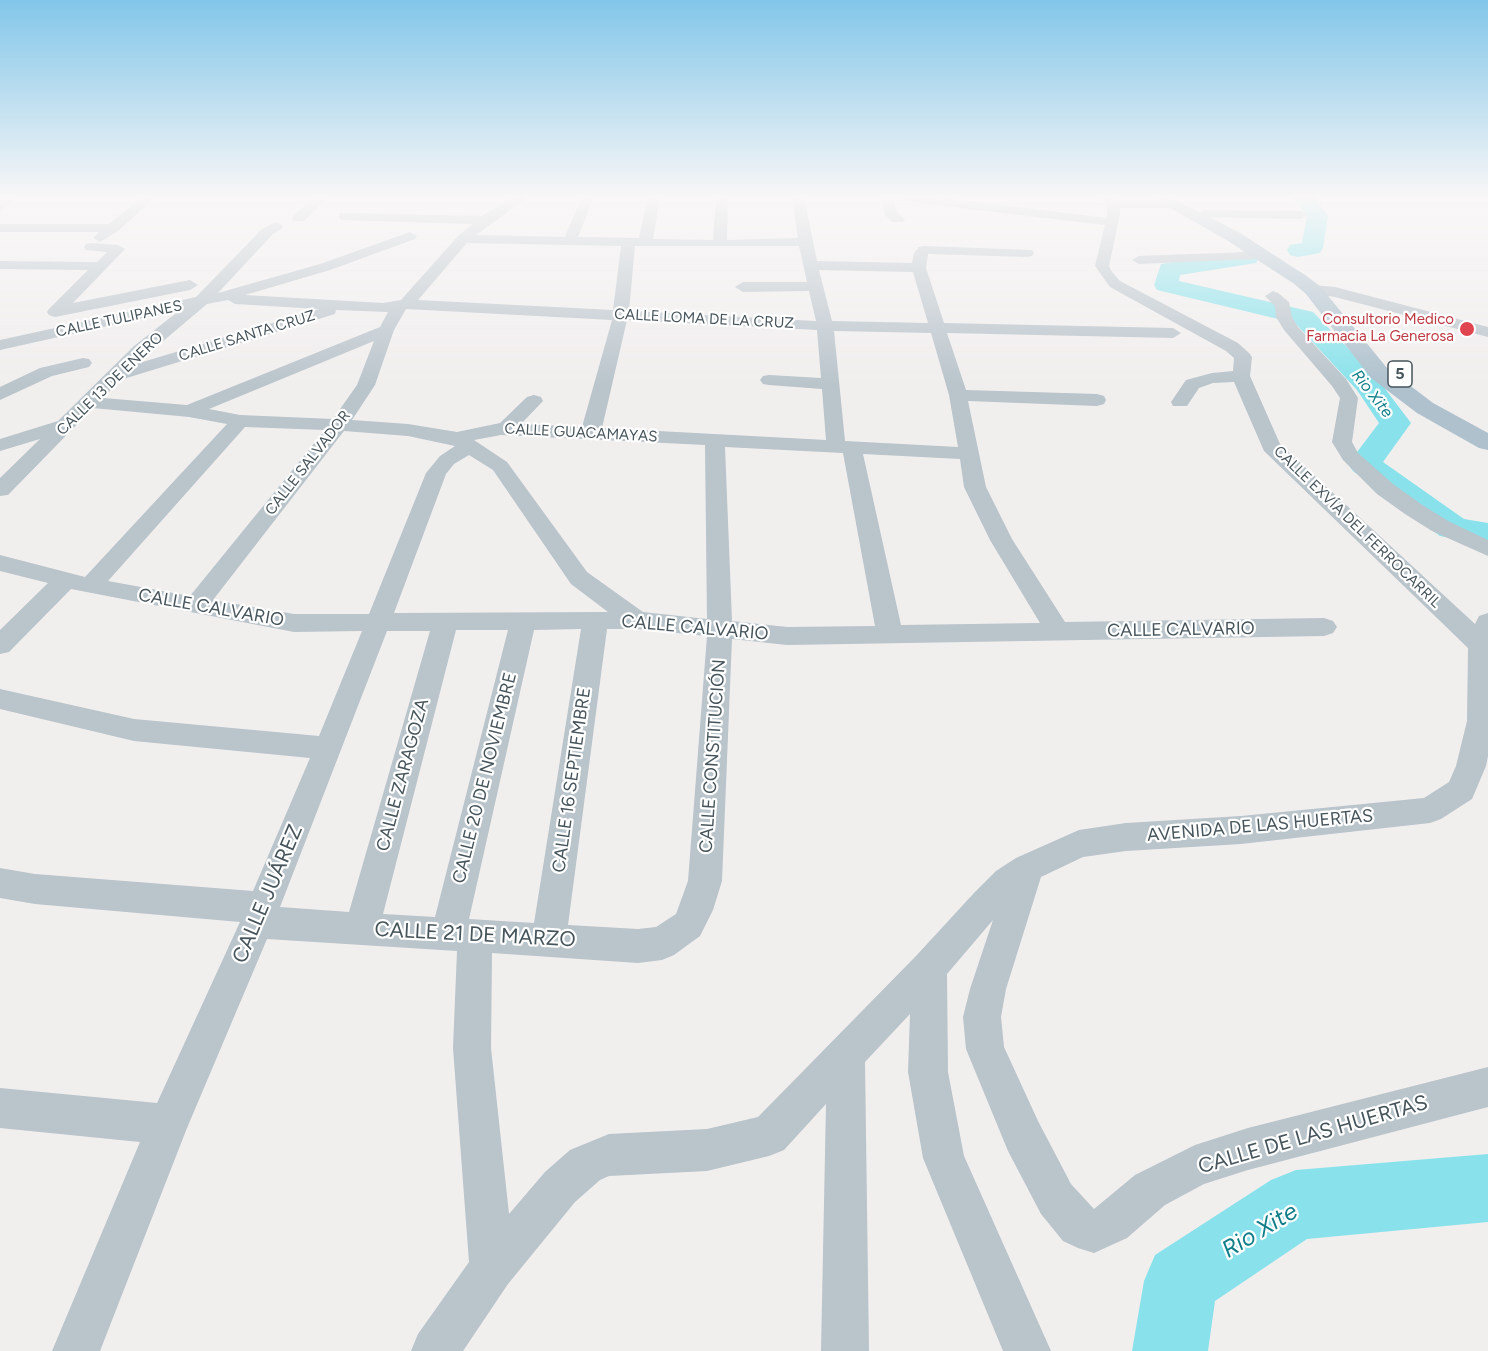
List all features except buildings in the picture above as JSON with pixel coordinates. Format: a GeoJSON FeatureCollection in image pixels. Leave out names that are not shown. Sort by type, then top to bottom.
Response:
{"type":"FeatureCollection","features":[{"type":"Feature","properties":{"kind":"main road","name":"5"},"geometry":{"type":"LineString","coordinates":[[1272,260],[1313,290],[1366,359],[1388,381],[1425,408],[1488,443]]}},
{"type":"Feature","properties":{"kind":"main road","name":"5"},"geometry":{"type":"LineString","coordinates":[[1287,260],[1335,292],[1384,358],[1398,372],[1450,409],[1488,430]]}},
{"type":"Feature","properties":{"kind":"street"},"geometry":{"type":"LineString","coordinates":[[22,340],[57,311],[106,260]]}},
{"type":"Feature","properties":{"kind":"street","name":"CALLE 13 DE ENERO"},"geometry":{"type":"LineString","coordinates":[[0,490],[69,424],[140,350],[201,301],[239,260]]}},
{"type":"Feature","properties":{"kind":"street","name":"CALLE TULIPANES"},"geometry":{"type":"LineString","coordinates":[[0,345],[201,301],[344,260]]}},
{"type":"Feature","properties":{"kind":"street","name":"CALLE SALVADOR"},"geometry":{"type":"LineString","coordinates":[[195,606],[339,425],[366,385],[386,330],[402,305],[444,260]]}},
{"type":"Feature","properties":{"kind":"street"},"geometry":{"type":"LineString","coordinates":[[591,432],[633,260]]}},
{"type":"Feature","properties":{"kind":"street"},"geometry":{"type":"LineString","coordinates":[[810,260],[825,326],[830,384],[890,635]]}},
{"type":"Feature","properties":{"kind":"street"},"geometry":{"type":"LineString","coordinates":[[920,260],[919,267],[958,394],[966,453],[975,487],[1001,540],[1058,632]]}},
{"type":"Feature","properties":{"kind":"street","name":"CALLE EXVÍA DEL FERROCARRIL"},"geometry":{"type":"LineString","coordinates":[[1103,260],[1102,266],[1106,274],[1115,284],[1232,347],[1243,357],[1240,376],[1272,447],[1484,633]]}},
{"type":"Feature","properties":{"kind":"street"},"geometry":{"type":"LineString","coordinates":[[1260,260],[1287,270]]}},
{"type":"Feature","properties":{"kind":"street"},"geometry":{"type":"LineString","coordinates":[[0,265],[99,266]]}},
{"type":"Feature","properties":{"kind":"street"},"geometry":{"type":"LineString","coordinates":[[812,265],[919,267]]}},
{"type":"Feature","properties":{"kind":"street"},"geometry":{"type":"LineString","coordinates":[[57,311],[221,278]]}},
{"type":"Feature","properties":{"kind":"street"},"geometry":{"type":"LineString","coordinates":[[743,287],[816,285]]}},
{"type":"Feature","properties":{"kind":"street"},"geometry":{"type":"LineString","coordinates":[[1313,290],[1335,292],[1488,332]]}},
{"type":"Feature","properties":{"kind":"street","name":"CALLE LOMA DE LA CRUZ"},"geometry":{"type":"LineString","coordinates":[[235,299],[344,306],[402,305],[825,326],[1173,333]]}},
{"type":"Feature","properties":{"kind":"street","name":"CALLE SANTA CRUZ"},"geometry":{"type":"LineString","coordinates":[[116,376],[344,306]]}},
{"type":"Feature","properties":{"kind":"street"},"geometry":{"type":"LineString","coordinates":[[1280,306],[1292,330],[1340,383],[1349,398],[1342,442],[1350,456],[1385,489],[1413,509],[1440,526],[1488,549]]}},
{"type":"Feature","properties":{"kind":"street"},"geometry":{"type":"LineString","coordinates":[[189,411],[386,330]]}},
{"type":"Feature","properties":{"kind":"street"},"geometry":{"type":"LineString","coordinates":[[0,394],[46,372],[83,363]]}},
{"type":"Feature","properties":{"kind":"street"},"geometry":{"type":"LineString","coordinates":[[1180,402],[1192,384],[1212,378],[1240,376]]}},
{"type":"Feature","properties":{"kind":"street"},"geometry":{"type":"LineString","coordinates":[[769,380],[830,384]]}},
{"type":"Feature","properties":{"kind":"street"},"geometry":{"type":"LineString","coordinates":[[958,394],[1097,400]]}},
{"type":"Feature","properties":{"kind":"street"},"geometry":{"type":"LineString","coordinates":[[505,429],[534,401]]}},
{"type":"Feature","properties":{"kind":"street","name":"CALLE GUACAMAYAS"},"geometry":{"type":"LineString","coordinates":[[90,402],[189,411],[240,421],[408,430],[463,442],[505,429],[966,453]]}},
{"type":"Feature","properties":{"kind":"street"},"geometry":{"type":"LineString","coordinates":[[90,586],[240,421]]}},
{"type":"Feature","properties":{"kind":"street"},"geometry":{"type":"LineString","coordinates":[[0,444],[69,424]]}},
{"type":"Feature","properties":{"kind":"street","name":"CALLE CONSTITUCIÓN"},"geometry":{"type":"LineString","coordinates":[[688,925],[696,910],[705,881],[720,631],[715,440]]}},
{"type":"Feature","properties":{"kind":"street"},"geometry":{"type":"LineString","coordinates":[[463,442],[500,466],[579,578],[637,620]]}},
{"type":"Feature","properties":{"kind":"street","name":"CALLE JUÁREZ"},"geometry":{"type":"LineString","coordinates":[[75,1351],[168,1124],[260,915],[436,473],[463,442]]}},
{"type":"Feature","properties":{"kind":"street","name":"CALLE CALVARIO"},"geometry":{"type":"LineString","coordinates":[[0,563],[90,586],[294,623],[637,620],[720,631],[787,636],[1324,627]]}},
{"type":"Feature","properties":{"kind":"street"},"geometry":{"type":"LineString","coordinates":[[0,645],[66,580]]}},
{"type":"Feature","properties":{"kind":"street","name":"CALLE ZARAGOZA"},"geometry":{"type":"LineString","coordinates":[[362,928],[444,622]]}},
{"type":"Feature","properties":{"kind":"street","name":"CALLE 20 DE NOVIEMBRE"},"geometry":{"type":"LineString","coordinates":[[492,1268],[461,934],[523,622]]}},
{"type":"Feature","properties":{"kind":"street","name":"CALLE 16 SEPTIEMBRE"},"geometry":{"type":"LineString","coordinates":[[549,939],[595,622]]}},
{"type":"Feature","properties":{"kind":"street","name":"AVENIDA DE LAS HUERTAS"},"geometry":{"type":"LineString","coordinates":[[435,1351],[492,1268],[560,1187],[585,1165],[609,1155],[707,1150],[769,1135],[929,968],[986,904],[1008,882],[1028,868],[1079,844],[1126,837],[1241,830],[1430,810],[1461,790],[1471,766],[1481,721],[1484,633]]}},
{"type":"Feature","properties":{"kind":"street"},"geometry":{"type":"LineString","coordinates":[[0,699],[134,730],[328,748]]}},
{"type":"Feature","properties":{"kind":"street","name":"CALLE DE LAS HUERTAS"},"geometry":{"type":"LineString","coordinates":[[1028,868],[988,989],[982,1017],[986,1048],[1023,1136],[1056,1199],[1078,1226],[1094,1231],[1112,1222],[1150,1190],[1195,1166],[1248,1149],[1488,1087]]}},
{"type":"Feature","properties":{"kind":"street","name":"CALLE 21 DE MARZO"},"geometry":{"type":"LineString","coordinates":[[0,883],[362,928],[638,946],[662,944],[688,925]]}},
{"type":"Feature","properties":{"kind":"street"},"geometry":{"type":"LineString","coordinates":[[929,968],[928,1072],[944,1158],[1027,1351]]}},
{"type":"Feature","properties":{"kind":"street"},"geometry":{"type":"LineString","coordinates":[[845,1351],[846,1055]]}},
{"type":"Feature","properties":{"kind":"street"},"geometry":{"type":"LineString","coordinates":[[0,1108],[168,1124]]}},
{"type":"Feature","properties":{"kind":"waterway","name":"Rio Xite"},"geometry":{"type":"LineString","coordinates":[[1233,260],[1169,269],[1166,285],[1304,317],[1367,384],[1395,423],[1365,464],[1453,528],[1488,534]]}},
{"type":"Feature","properties":{"kind":"waterway","name":"Rio Xite"},"geometry":{"type":"LineString","coordinates":[[1170,1351],[1181,1281],[1296,1205],[1488,1188]]}},
{"type":"Feature","properties":{"kind":"place","name":"Consultorio Medico Farmacia La Generosa"},"geometry":{"type":"Point","coordinates":[1467,329]}}]}
